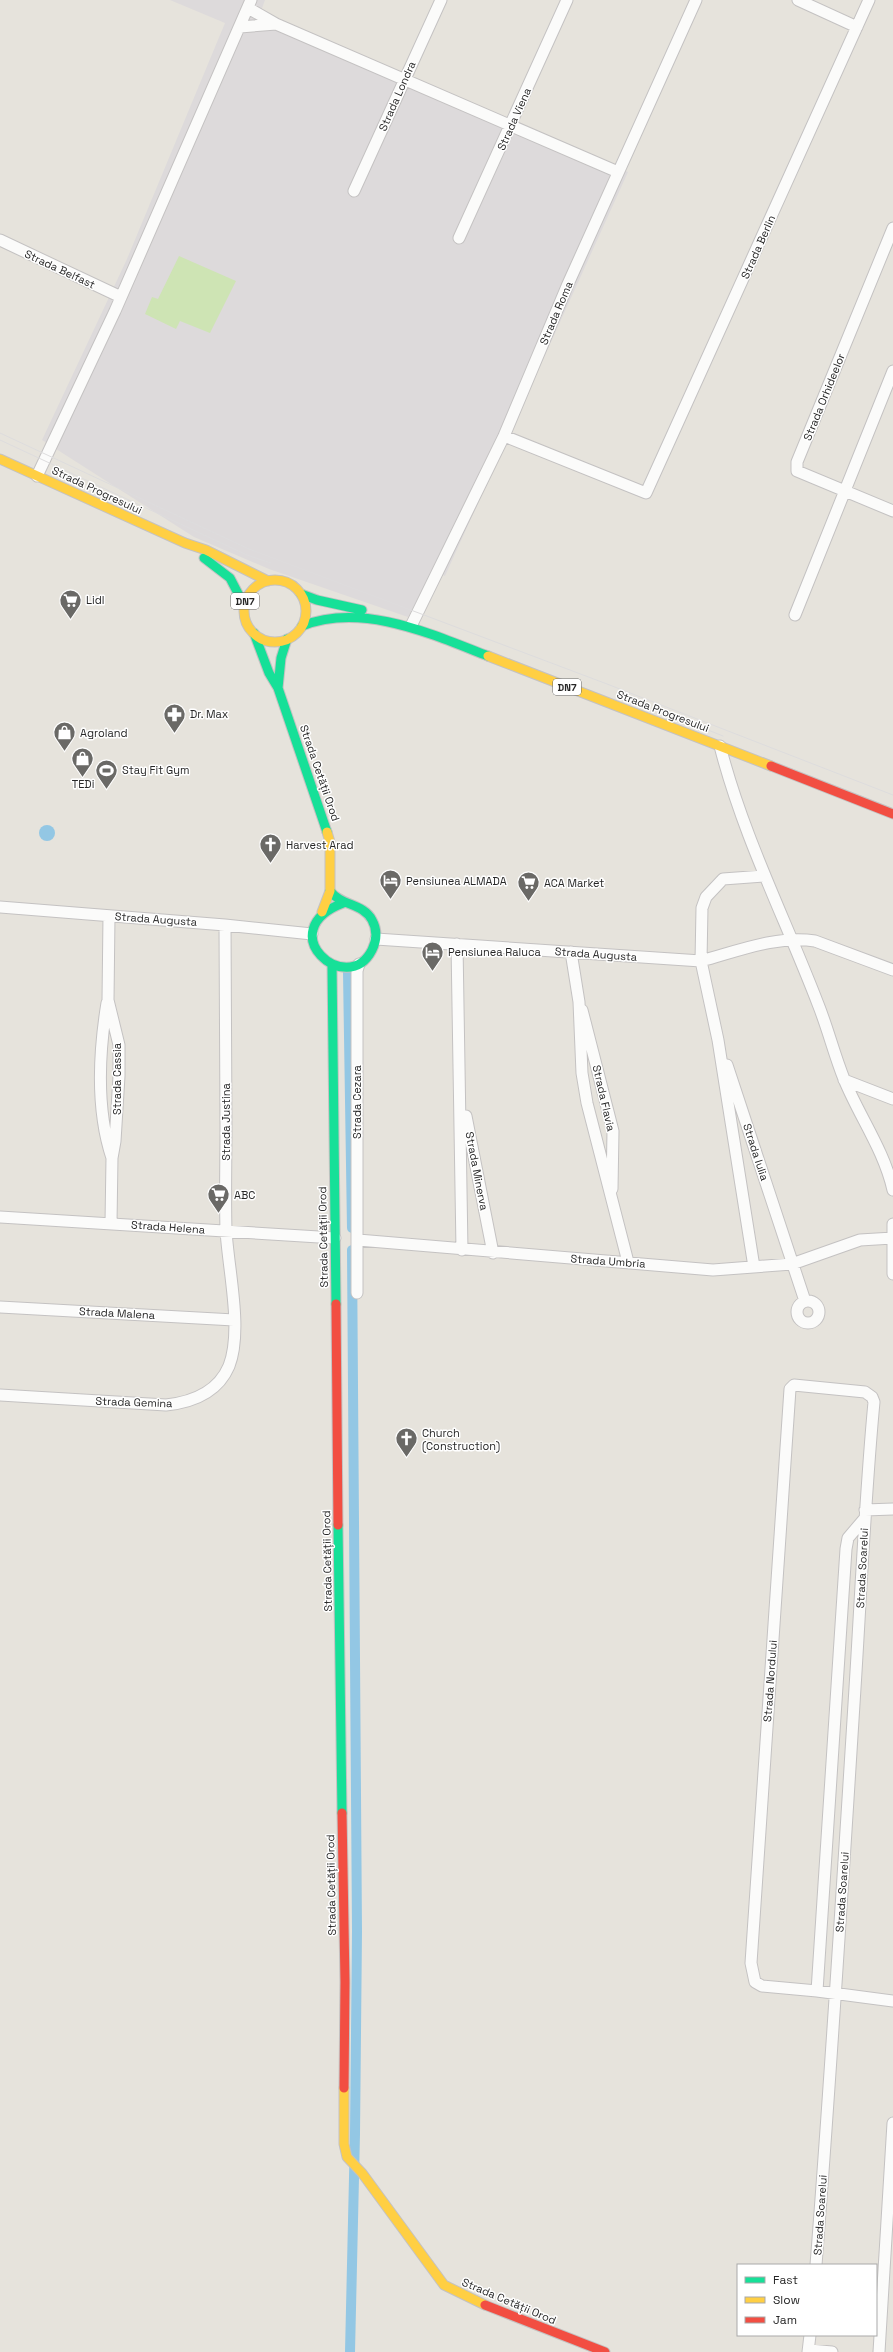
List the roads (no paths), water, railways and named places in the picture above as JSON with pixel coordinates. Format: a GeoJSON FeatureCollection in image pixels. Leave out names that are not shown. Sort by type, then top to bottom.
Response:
{"type":"FeatureCollection","features":[{"type":"Feature","properties":{"kind":"street","name":"Strada Londra"},"geometry":{"type":"LineString","coordinates":[[354,191],[440,0]]}},
{"type":"Feature","properties":{"kind":"street","name":"Strada Viena"},"geometry":{"type":"LineString","coordinates":[[459,238],[511,126],[566,0]]}},
{"type":"Feature","properties":{"kind":"street","name":"Strada Roma"},"geometry":{"type":"LineString","coordinates":[[412,624],[504,436],[568,284],[696,0]]}},
{"type":"Feature","properties":{"kind":"street"},"geometry":{"type":"LineString","coordinates":[[798,0],[857,26]]}},
{"type":"Feature","properties":{"kind":"street","name":"Strada Berlin"},"geometry":{"type":"LineString","coordinates":[[504,436],[646,493],[869,0]]}},
{"type":"Feature","properties":{"kind":"street"},"geometry":{"type":"LineString","coordinates":[[37,476],[121,297],[250,4],[276,24],[618,172]]}},
{"type":"Feature","properties":{"kind":"street"},"geometry":{"type":"LineString","coordinates":[[240,27],[276,24]]}},
{"type":"Feature","properties":{"kind":"street","name":"Strada Orhideelor"},"geometry":{"type":"LineString","coordinates":[[893,228],[797,462],[797,471],[802,474],[893,511]]}},
{"type":"Feature","properties":{"kind":"street","name":"Strada Belfast"},"geometry":{"type":"LineString","coordinates":[[0,240],[121,297]]}},
{"type":"Feature","properties":{"kind":"street"},"geometry":{"type":"LineString","coordinates":[[795,615],[846,492],[893,371]]}},
{"type":"Feature","properties":{"kind":"street","name":"Strada Progresului"},"geometry":{"type":"LineString","coordinates":[[0,459],[185,543],[206,550],[268,580]]}},
{"type":"Feature","properties":{"kind":"street","name":"Strada Progresului"},"geometry":{"type":"LineString","coordinates":[[185,543],[230,578],[244,605]]}},
{"type":"Feature","properties":{"kind":"street","name":"DN7"},"geometry":{"type":"LineString","coordinates":[[254,633],[245,620],[244,605],[253,589],[268,580],[287,582],[301,594]]}},
{"type":"Feature","properties":{"kind":"street"},"geometry":{"type":"LineString","coordinates":[[301,594],[306,614],[302,626]]}},
{"type":"Feature","properties":{"kind":"street","name":"Strada Progresului"},"geometry":{"type":"LineString","coordinates":[[301,594],[412,624],[424,631],[893,814]]}},
{"type":"Feature","properties":{"kind":"street","name":"Strada Progresului"},"geometry":{"type":"LineString","coordinates":[[302,626],[314,620],[333,617],[363,619],[424,631]]}},
{"type":"Feature","properties":{"kind":"street","name":"DN7"},"geometry":{"type":"LineString","coordinates":[[287,639],[302,626]]}},
{"type":"Feature","properties":{"kind":"street"},"geometry":{"type":"LineString","coordinates":[[254,633],[269,641],[287,639]]}},
{"type":"Feature","properties":{"kind":"street","name":"Strada Cetății Orod"},"geometry":{"type":"LineString","coordinates":[[254,633],[269,674],[278,688],[328,834],[330,891],[322,912],[315,922],[312,934]]}},
{"type":"Feature","properties":{"kind":"street","name":"Strada Cetății Orod"},"geometry":{"type":"LineString","coordinates":[[278,688],[281,658],[287,639]]}},
{"type":"Feature","properties":{"kind":"street"},"geometry":{"type":"LineString","coordinates":[[720,746],[736,802],[764,876],[818,1004],[844,1080],[886,1166],[893,1190]]}},
{"type":"Feature","properties":{"kind":"street","name":"Strada Iulia"},"geometry":{"type":"LineString","coordinates":[[754,1267],[718,1040],[701,961],[702,908],[706,897],[723,879],[764,876]]}},
{"type":"Feature","properties":{"kind":"street"},"geometry":{"type":"LineString","coordinates":[[312,934],[317,953],[332,965],[346,967],[359,964],[370,953],[376,939],[376,928],[371,918],[364,910],[335,899],[330,891]]}},
{"type":"Feature","properties":{"kind":"street"},"geometry":{"type":"LineString","coordinates":[[322,912],[332,905],[343,903]]}},
{"type":"Feature","properties":{"kind":"street","name":"Strada Augusta"},"geometry":{"type":"LineString","coordinates":[[0,907],[225,925],[312,934]]}},
{"type":"Feature","properties":{"kind":"street","name":"Strada Cassia"},"geometry":{"type":"LineString","coordinates":[[109,916],[108,1000],[103,1031],[102,1073],[106,1141],[112,1158]]}},
{"type":"Feature","properties":{"kind":"street","name":"Strada Justina"},"geometry":{"type":"LineString","coordinates":[[225,925],[226,1231],[234,1320]]}},
{"type":"Feature","properties":{"kind":"street","name":"Strada Augusta"},"geometry":{"type":"LineString","coordinates":[[376,939],[701,961],[790,939],[815,941],[893,970]]}},
{"type":"Feature","properties":{"kind":"street","name":"Strada Minerva"},"geometry":{"type":"LineString","coordinates":[[457,944],[462,1250]]}},
{"type":"Feature","properties":{"kind":"street","name":"Strada Flavia"},"geometry":{"type":"LineString","coordinates":[[571,952],[579,1002],[582,1073],[587,1103],[628,1262]]}},
{"type":"Feature","properties":{"kind":"street","name":"Strada Cezara"},"geometry":{"type":"LineString","coordinates":[[357,1293],[357,971],[359,964]]}},
{"type":"Feature","properties":{"kind":"street","name":"Strada Cetății Orod"},"geometry":{"type":"LineString","coordinates":[[332,965],[342,1855],[346,1982],[344,2144],[347,2157],[362,2173],[444,2284],[471,2300],[605,2352]]}},
{"type":"Feature","properties":{"kind":"street","name":"Strada Cassia"},"geometry":{"type":"LineString","coordinates":[[108,1000],[119,1045],[120,1076],[115,1141],[112,1158],[111,1223]]}},
{"type":"Feature","properties":{"kind":"street","name":"Strada Flavia"},"geometry":{"type":"LineString","coordinates":[[579,1002],[585,1017],[613,1131],[611,1197]]}},
{"type":"Feature","properties":{"kind":"street","name":"Strada Iulia"},"geometry":{"type":"LineString","coordinates":[[718,1040],[805,1301]]}},
{"type":"Feature","properties":{"kind":"street"},"geometry":{"type":"LineString","coordinates":[[844,1080],[893,1099]]}},
{"type":"Feature","properties":{"kind":"street","name":"Strada Minerva"},"geometry":{"type":"LineString","coordinates":[[460,1090],[493,1253]]}},
{"type":"Feature","properties":{"kind":"street","name":"Strada Helena"},"geometry":{"type":"LineString","coordinates":[[0,1217],[335,1238]]}},
{"type":"Feature","properties":{"kind":"street"},"geometry":{"type":"LineString","coordinates":[[893,1224],[893,1274]]}},
{"type":"Feature","properties":{"kind":"street","name":"Strada Umbria"},"geometry":{"type":"LineString","coordinates":[[462,1250],[628,1262],[713,1270],[792,1264],[860,1240],[892,1237]]}},
{"type":"Feature","properties":{"kind":"street"},"geometry":{"type":"LineString","coordinates":[[358,1240],[462,1250]]}},
{"type":"Feature","properties":{"kind":"street","name":"Strada Malena"},"geometry":{"type":"LineString","coordinates":[[0,1307],[234,1320]]}},
{"type":"Feature","properties":{"kind":"street","name":"Strada Gemina"},"geometry":{"type":"LineString","coordinates":[[0,1395],[166,1405],[180,1404],[207,1394],[213,1390],[224,1376],[232,1352],[234,1320]]}},
{"type":"Feature","properties":{"kind":"street","name":"Strada Nordului"},"geometry":{"type":"LineString","coordinates":[[874,1402],[872,1397],[865,1392],[794,1385],[790,1389],[751,1963],[755,1982],[762,1986],[817,1991],[893,2001]]}},
{"type":"Feature","properties":{"kind":"street","name":"Strada Soarelui"},"geometry":{"type":"LineString","coordinates":[[816,2264],[847,1824],[865,1514],[874,1402]]}},
{"type":"Feature","properties":{"kind":"street"},"geometry":{"type":"LineString","coordinates":[[865,1514],[893,1509]]}},
{"type":"Feature","properties":{"kind":"street","name":"Strada Soarelui"},"geometry":{"type":"LineString","coordinates":[[817,1991],[846,1549],[848,1538],[865,1514]]}},
{"type":"Feature","properties":{"kind":"street"},"geometry":{"type":"LineString","coordinates":[[828,1823],[847,1824]]}},
{"type":"Feature","properties":{"kind":"street"},"geometry":{"type":"LineString","coordinates":[[879,2352],[893,2123]]}},
{"type":"Feature","properties":{"kind":"street"},"geometry":{"type":"LineString","coordinates":[[810,2336],[808,2351],[832,2352]]}},
{"type":"Feature","properties":{"kind":"water"},"geometry":{"type":"Polygon","coordinates":[[[47,825],[53,827],[55,833],[53,839],[47,841],[41,839],[39,833],[41,827],[47,825]]]}},
{"type":"Feature","properties":{"kind":"waterway"},"geometry":{"type":"LineString","coordinates":[[348,972],[352,1228]]}},
{"type":"Feature","properties":{"kind":"waterway"},"geometry":{"type":"LineString","coordinates":[[350,2352],[355,2134],[357,1931],[352,1250]]}},
{"type":"Feature","properties":{"kind":"tram line"},"geometry":{"type":"LineString","coordinates":[[0,433],[249,549],[607,684],[893,795]]}},
{"type":"Feature","properties":{"kind":"tram line"},"geometry":{"type":"LineString","coordinates":[[0,440],[247,555],[271,563]]}},
{"type":"Feature","properties":{"kind":"tram line"},"geometry":{"type":"LineString","coordinates":[[673,716],[723,736]]}},
{"type":"Feature","properties":{"kind":"place","name":"Lidl"},"geometry":{"type":"Point","coordinates":[71,620]}},
{"type":"Feature","properties":{"kind":"place","name":"Dr. Max"},"geometry":{"type":"Point","coordinates":[175,734]}},
{"type":"Feature","properties":{"kind":"place","name":"Agroland"},"geometry":{"type":"Point","coordinates":[64,752]}},
{"type":"Feature","properties":{"kind":"place","name":"TEDi"},"geometry":{"type":"Point","coordinates":[83,778]}},
{"type":"Feature","properties":{"kind":"place","name":"Stay Fit Gym"},"geometry":{"type":"Point","coordinates":[107,790]}},
{"type":"Feature","properties":{"kind":"place","name":"Harvest Arad"},"geometry":{"type":"Point","coordinates":[270,864]}},
{"type":"Feature","properties":{"kind":"place","name":"Pensiunea ALMADA"},"geometry":{"type":"Point","coordinates":[391,900]}},
{"type":"Feature","properties":{"kind":"place","name":"ACA Market"},"geometry":{"type":"Point","coordinates":[529,902]}},
{"type":"Feature","properties":{"kind":"place","name":"Pensiunea Raluca"},"geometry":{"type":"Point","coordinates":[433,972]}},
{"type":"Feature","properties":{"kind":"place","name":"ABC"},"geometry":{"type":"Point","coordinates":[218,1214]}},
{"type":"Feature","properties":{"kind":"place","name":"Church (Construction)"},"geometry":{"type":"Point","coordinates":[406,1458]}}]}
